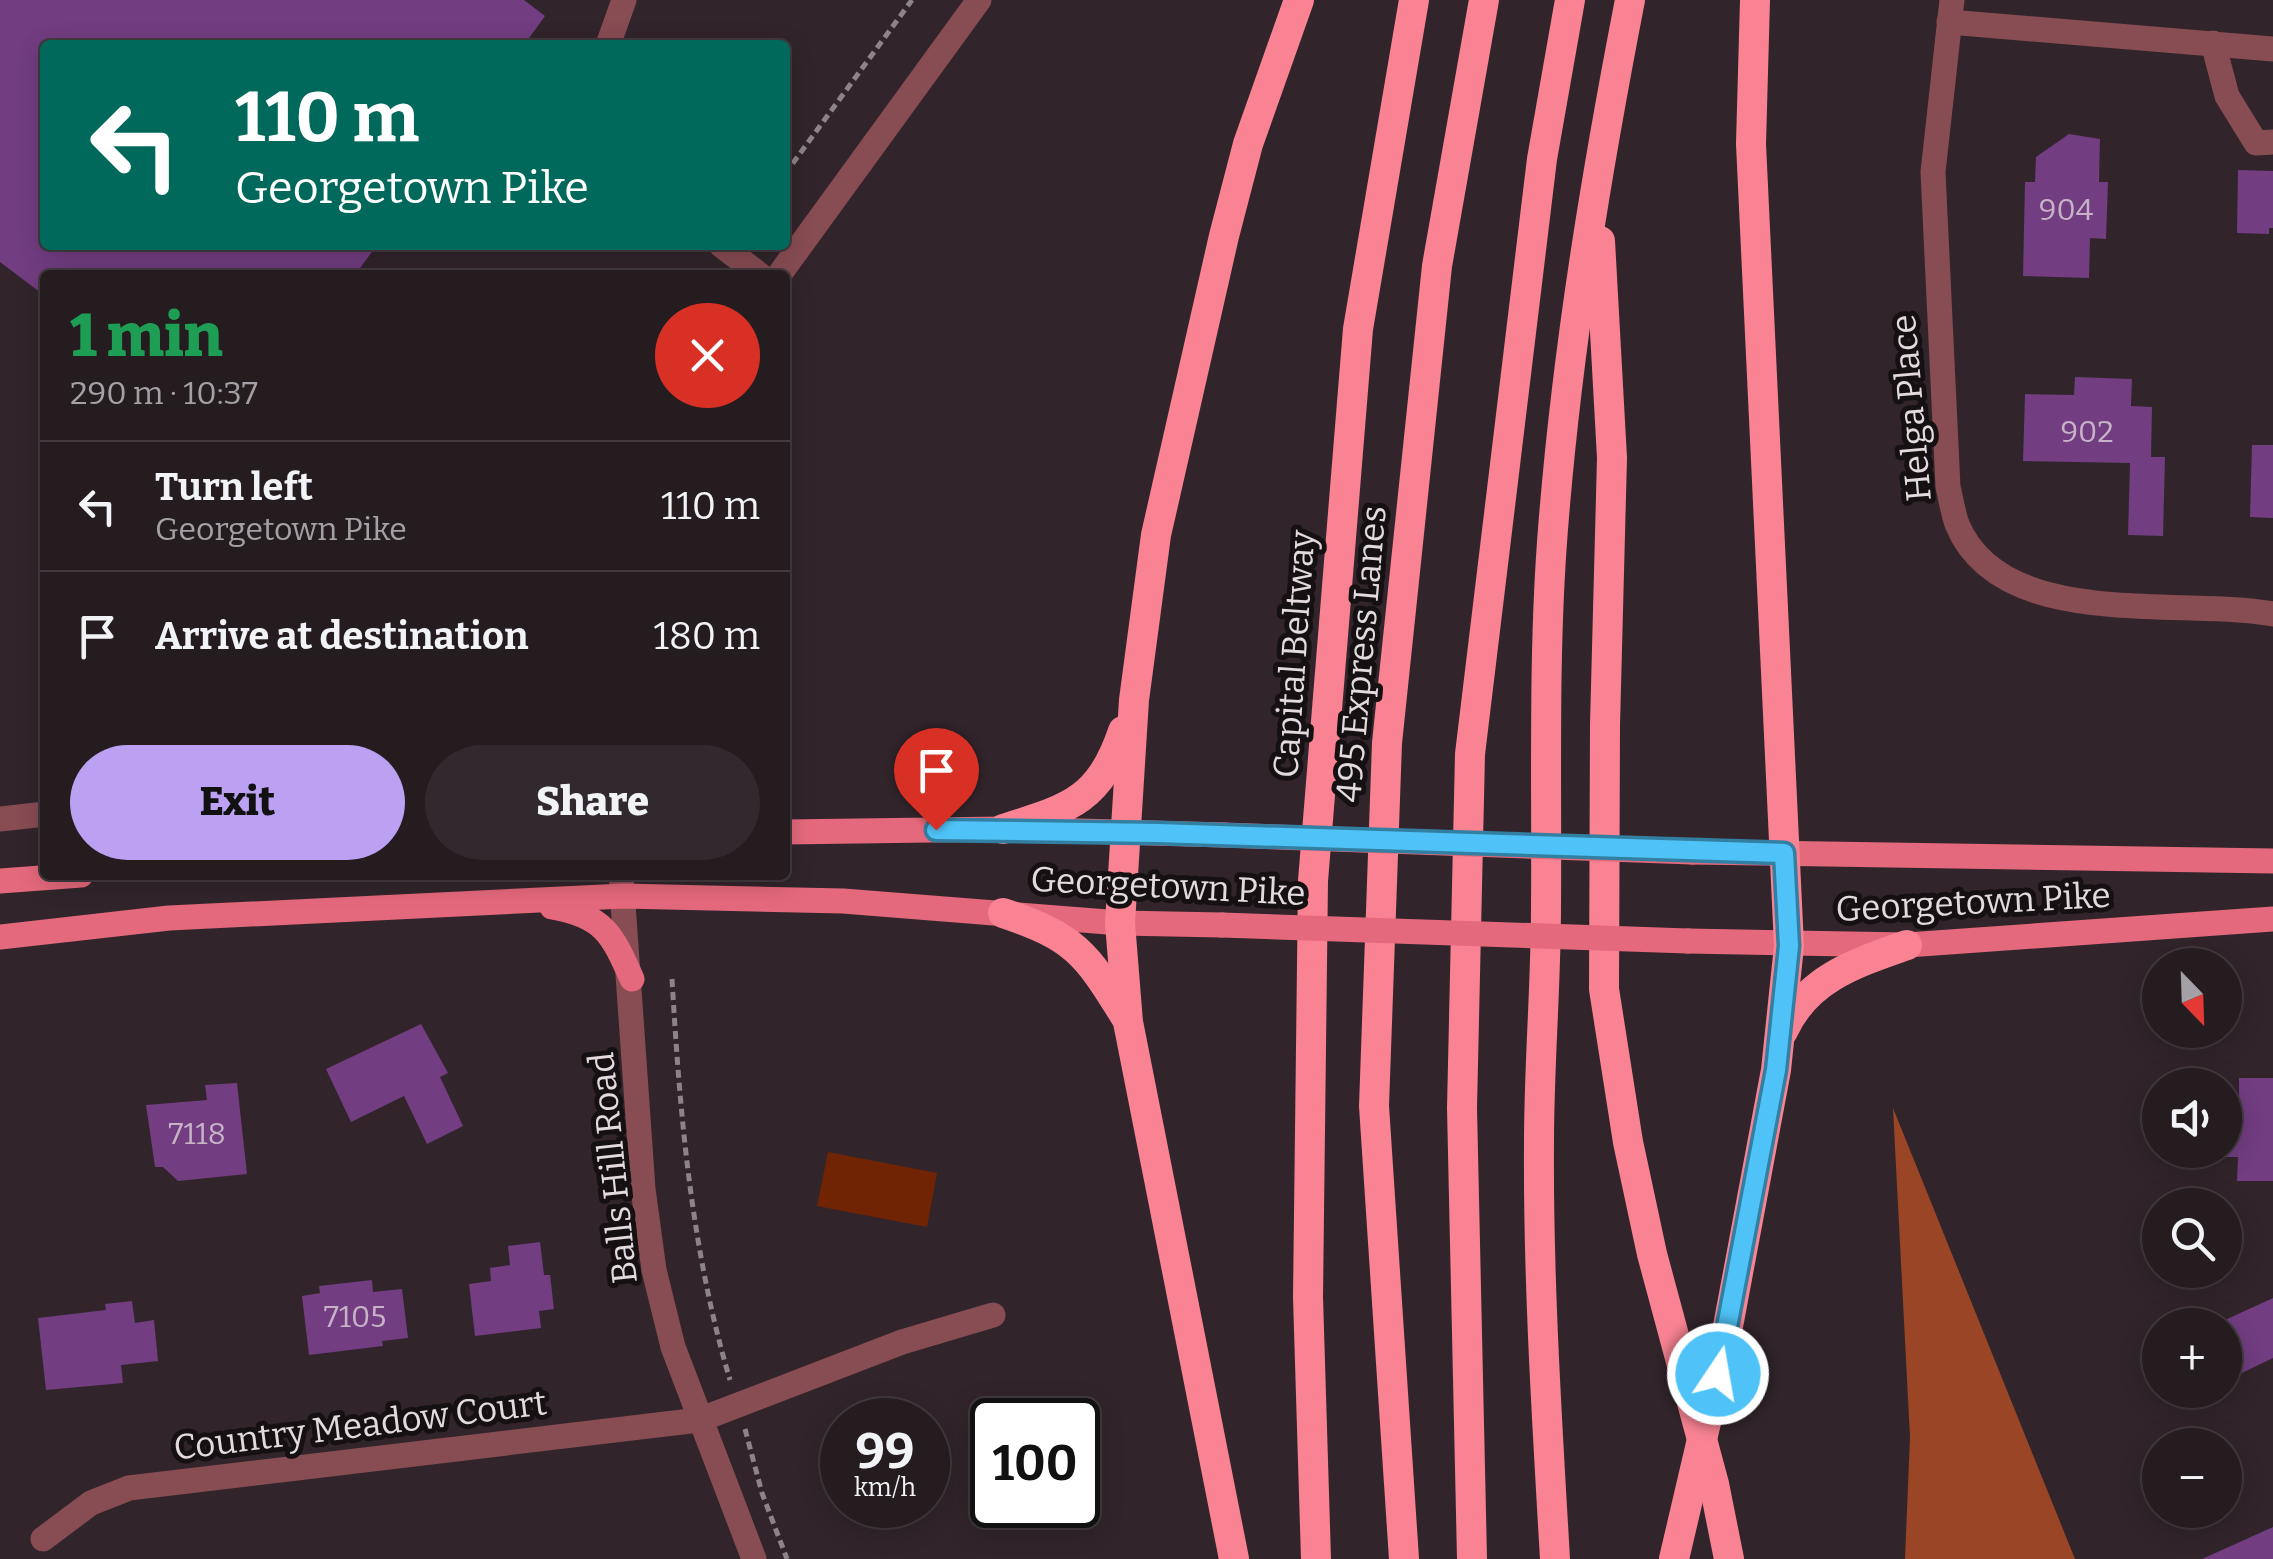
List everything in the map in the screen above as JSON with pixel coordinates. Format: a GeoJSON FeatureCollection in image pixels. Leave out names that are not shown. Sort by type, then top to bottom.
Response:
{"type":"FeatureCollection","features":[{"type":"Feature","properties":{"kind":"highway"},"geometry":{"type":"LineString","coordinates":[[1234,1559],[1128,1022],[1120,923],[1134,700],[1156,535],[1190,370],[1248,144],[1298,0]]}},
{"type":"Feature","properties":{"kind":"highway","name":"Capital Beltway"},"geometry":{"type":"LineString","coordinates":[[1316,1559],[1308,1297],[1313,881],[1358,329],[1414,0]]}},
{"type":"Feature","properties":{"kind":"highway","name":"495 Express Lanes"},"geometry":{"type":"LineString","coordinates":[[1404,1559],[1374,1106],[1387,743],[1437,266],[1484,0]]}},
{"type":"Feature","properties":{"kind":"highway"},"geometry":{"type":"LineString","coordinates":[[1472,1559],[1462,1108],[1470,754],[1542,159],[1570,0]]}},
{"type":"Feature","properties":{"kind":"highway"},"geometry":{"type":"LineString","coordinates":[[1555,1559],[1541,1291],[1539,1141],[1546,907],[1544,734],[1552,532],[1566,393],[1597,170],[1630,0]]}},
{"type":"Feature","properties":{"kind":"highway"},"geometry":{"type":"LineString","coordinates":[[1674,1559],[1726,1336],[1780,1038],[1789,946],[1751,144],[1756,0]]}},
{"type":"Feature","properties":{"kind":"highway"},"geometry":{"type":"LineString","coordinates":[[1597,170],[1612,458],[1604,725],[1604,989],[1628,1142],[1652,1254],[1714,1484],[1729,1559]]}},
{"type":"Feature","properties":{"kind":"highway"},"geometry":{"type":"LineString","coordinates":[[1004,829],[1051,814],[1086,796],[1111,766],[1134,700]]}},
{"type":"Feature","properties":{"kind":"highway"},"geometry":{"type":"LineString","coordinates":[[1003,913],[1052,929],[1075,945],[1098,972],[1128,1022]]}},
{"type":"Feature","properties":{"kind":"highway"},"geometry":{"type":"LineString","coordinates":[[1780,1038],[1794,1008],[1817,984],[1858,962],[1907,945]]}},
{"type":"Feature","properties":{"kind":"main road","name":"Georgetown Pike"},"geometry":{"type":"LineString","coordinates":[[793,832],[1004,829],[1692,852],[2273,861]]}},
{"type":"Feature","properties":{"kind":"main road"},"geometry":{"type":"LineString","coordinates":[[0,881],[40,878]]}},
{"type":"Feature","properties":{"kind":"main road","name":"Georgetown Pike"},"geometry":{"type":"LineString","coordinates":[[0,937],[137,920],[508,900],[622,885],[1120,923],[1789,946],[1907,945],[2273,920]]}},
{"type":"Feature","properties":{"kind":"main road"},"geometry":{"type":"LineString","coordinates":[[508,900],[592,918],[609,932],[632,979]]}},
{"type":"Feature","properties":{"kind":"street"},"geometry":{"type":"LineString","coordinates":[[610,40],[624,0]]}},
{"type":"Feature","properties":{"kind":"street"},"geometry":{"type":"LineString","coordinates":[[783,270],[979,0]]}},
{"type":"Feature","properties":{"kind":"street"},"geometry":{"type":"LineString","coordinates":[[1951,11],[2273,49]]}},
{"type":"Feature","properties":{"kind":"street","name":"Helga Place"},"geometry":{"type":"LineString","coordinates":[[1951,11],[1933,172],[1948,486],[1958,525],[1975,552],[1999,575],[2028,591],[2060,598],[2238,608],[2273,614]]}},
{"type":"Feature","properties":{"kind":"street"},"geometry":{"type":"LineString","coordinates":[[2213,43],[2227,96],[2256,143],[2273,142]]}},
{"type":"Feature","properties":{"kind":"street"},"geometry":{"type":"LineString","coordinates":[[728,250],[754,270]]}},
{"type":"Feature","properties":{"kind":"street"},"geometry":{"type":"LineString","coordinates":[[0,820],[40,815]]}},
{"type":"Feature","properties":{"kind":"street","name":"Balls Hill Road"},"geometry":{"type":"LineString","coordinates":[[622,885],[632,979],[643,1189],[654,1270],[673,1347],[754,1559]]}},
{"type":"Feature","properties":{"kind":"street","name":"Country Meadow Court"},"geometry":{"type":"LineString","coordinates":[[43,1539],[92,1503],[129,1488],[699,1420],[902,1342],[993,1315]]}},
{"type":"Feature","properties":{"kind":"path"},"geometry":{"type":"LineString","coordinates":[[790,167],[912,0]]}},
{"type":"Feature","properties":{"kind":"path"},"geometry":{"type":"LineString","coordinates":[[672,979],[680,1114],[700,1264],[762,1493],[787,1559]]}},
{"type":"Feature","properties":{"kind":"shaded area"},"geometry":{"type":"Polygon","coordinates":[[[1893,1108],[2075,1559],[1905,1559],[1910,1437],[1893,1108]]]}},
{"type":"Feature","properties":{"kind":"shaded area"},"geometry":{"type":"Polygon","coordinates":[[[828,1152],[937,1173],[927,1227],[817,1206],[828,1152]]]}},
{"type":"Feature","properties":{"kind":"building"},"geometry":{"type":"Polygon","coordinates":[[[0,0],[524,0],[545,16],[528,40],[40,40],[40,250],[373,250],[359,270],[40,270],[40,292],[0,262],[0,0]]]}},
{"type":"Feature","properties":{"kind":"building"},"geometry":{"type":"Polygon","coordinates":[[[2069,134],[2100,139],[2099,182],[2108,182],[2106,239],[2090,238],[2089,278],[2023,276],[2025,182],[2035,182],[2036,157],[2069,134]]]}},
{"type":"Feature","properties":{"kind":"building"},"geometry":{"type":"Polygon","coordinates":[[[2238,170],[2273,171],[2273,228],[2269,228],[2269,234],[2237,233],[2238,170]]]}},
{"type":"Feature","properties":{"kind":"building"},"geometry":{"type":"Polygon","coordinates":[[[2075,377],[2132,379],[2131,406],[2152,407],[2151,457],[2165,457],[2163,536],[2128,535],[2130,463],[2023,461],[2025,394],[2074,395],[2075,377]]]}},
{"type":"Feature","properties":{"kind":"building"},"geometry":{"type":"Polygon","coordinates":[[[2252,445],[2273,445],[2273,518],[2250,517],[2252,445]]]}},
{"type":"Feature","properties":{"kind":"building"},"geometry":{"type":"Polygon","coordinates":[[[421,1024],[448,1073],[440,1077],[463,1126],[427,1144],[404,1096],[351,1122],[326,1069],[421,1024]]]}},
{"type":"Feature","properties":{"kind":"building"},"geometry":{"type":"Polygon","coordinates":[[[2242,1078],[2273,1078],[2273,1181],[2237,1181],[2238,1168],[2242,1168],[2242,1078]]]}},
{"type":"Feature","properties":{"kind":"building"},"geometry":{"type":"Polygon","coordinates":[[[237,1083],[247,1174],[178,1181],[163,1167],[155,1167],[146,1105],[207,1100],[205,1085],[237,1083]]]}},
{"type":"Feature","properties":{"kind":"building"},"geometry":{"type":"Polygon","coordinates":[[[540,1242],[544,1275],[550,1275],[554,1309],[539,1311],[541,1328],[475,1336],[469,1284],[491,1281],[490,1268],[510,1265],[508,1246],[540,1242]]]}},
{"type":"Feature","properties":{"kind":"building"},"geometry":{"type":"Polygon","coordinates":[[[372,1280],[373,1292],[402,1289],[408,1338],[382,1341],[383,1346],[309,1355],[302,1296],[320,1293],[319,1286],[372,1280]]]}},
{"type":"Feature","properties":{"kind":"building"},"geometry":{"type":"Polygon","coordinates":[[[2273,1298],[2273,1358],[2242,1373],[2242,1312],[2273,1298]]]}},
{"type":"Feature","properties":{"kind":"building"},"geometry":{"type":"Polygon","coordinates":[[[132,1301],[135,1323],[154,1320],[158,1361],[121,1365],[123,1383],[46,1390],[38,1318],[106,1310],[105,1304],[132,1301]]]}},
{"type":"Feature","properties":{"kind":"building"},"geometry":{"type":"Polygon","coordinates":[[[2273,1527],[2273,1559],[2202,1559],[2273,1527]]]}},
{"type":"Feature","properties":{"kind":"route"},"geometry":{"type":"LineString","coordinates":[[936,830],[1158,833],[1784,853],[1789,946],[1776,1070],[1718,1374]]}}]}
